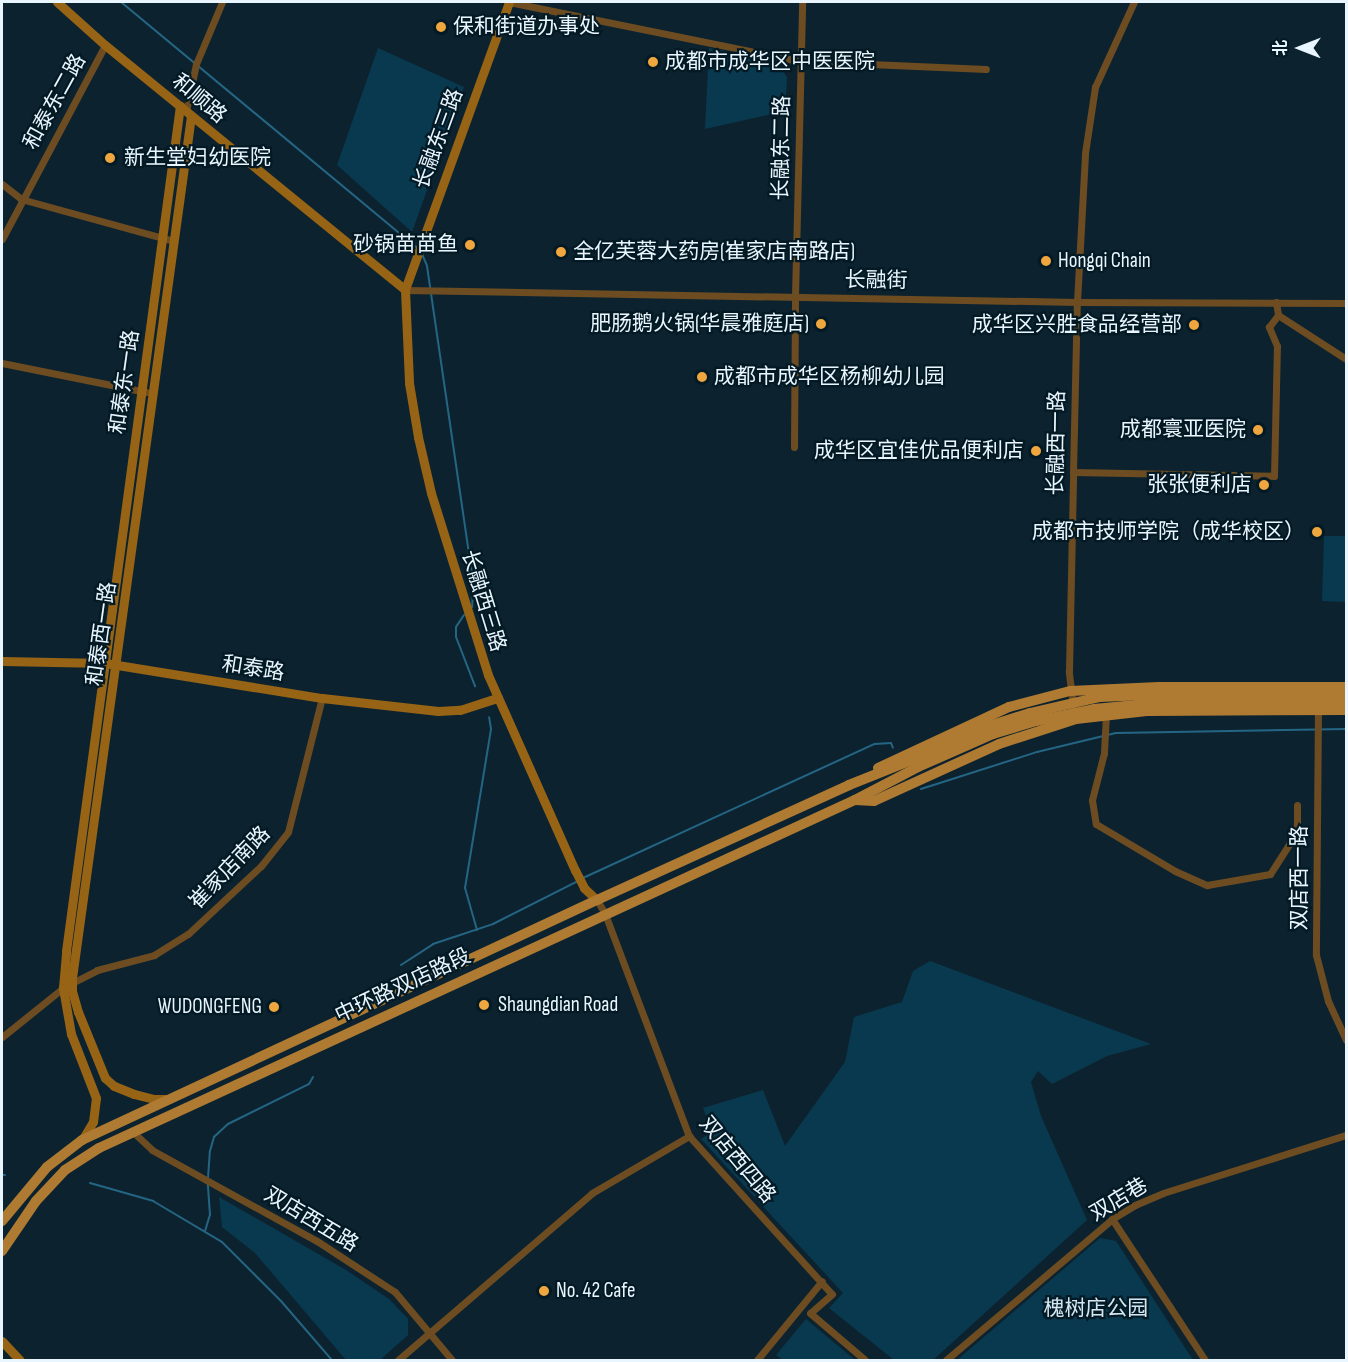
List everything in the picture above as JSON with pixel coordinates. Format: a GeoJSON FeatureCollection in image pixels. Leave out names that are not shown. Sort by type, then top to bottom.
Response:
{"type":"FeatureCollection","features":[{"type":"Feature","properties":{"kind":"main road"},"geometry":{"type":"LineString","coordinates":[[849,785],[890,761],[1009,707],[1070,692],[1159,687],[1347,687]]}},
{"type":"Feature","properties":{"kind":"main road"},"geometry":{"type":"LineString","coordinates":[[855,800],[916,763],[989,726],[1030,712],[1100,697],[1146,694],[1347,694]]}},
{"type":"Feature","properties":{"kind":"main road"},"geometry":{"type":"LineString","coordinates":[[849,785],[993,734],[1036,721],[1094,709],[1147,704],[1347,703]]}},
{"type":"Feature","properties":{"kind":"main road"},"geometry":{"type":"LineString","coordinates":[[855,800],[874,801],[999,744],[1076,720],[1106,714],[1147,711],[1347,710]]}},
{"type":"Feature","properties":{"kind":"main road","name":"中环路双店路段"},"geometry":{"type":"LineString","coordinates":[[2,1221],[47,1167],[82,1140],[849,785]]}},
{"type":"Feature","properties":{"kind":"main road","name":"中环路双店路段"},"geometry":{"type":"LineString","coordinates":[[2,1251],[36,1201],[64,1170],[99,1148],[855,800]]}},
{"type":"Feature","properties":{"kind":"street","name":"和顺路"},"geometry":{"type":"LineString","coordinates":[[57,2],[105,45],[405,290]]}},
{"type":"Feature","properties":{"kind":"street"},"geometry":{"type":"LineString","coordinates":[[186,111],[196,64],[222,2]]}},
{"type":"Feature","properties":{"kind":"street"},"geometry":{"type":"LineString","coordinates":[[509,2],[800,60],[986,69]]}},
{"type":"Feature","properties":{"kind":"street","name":"长融东三路"},"geometry":{"type":"LineString","coordinates":[[405,290],[509,2]]}},
{"type":"Feature","properties":{"kind":"street","name":"长融东二路"},"geometry":{"type":"LineString","coordinates":[[794,447],[802,2]]}},
{"type":"Feature","properties":{"kind":"street","name":"长融西一路"},"geometry":{"type":"LineString","coordinates":[[1076,720],[1070,692],[1073,472],[1077,302],[1085,153],[1095,87],[1134,2]]}},
{"type":"Feature","properties":{"kind":"street","name":"和泰东二路"},"geometry":{"type":"LineString","coordinates":[[2,239],[21,199],[105,45]]}},
{"type":"Feature","properties":{"kind":"street","name":"和泰东一路"},"geometry":{"type":"LineString","coordinates":[[105,663],[146,392],[162,239],[186,111]]}},
{"type":"Feature","properties":{"kind":"street","name":"和泰西一路"},"geometry":{"type":"LineString","coordinates":[[174,1099],[153,1099],[134,1094],[114,1086],[105,1078],[68,985],[117,665],[146,392],[173,241],[186,111]]}},
{"type":"Feature","properties":{"kind":"street"},"geometry":{"type":"LineString","coordinates":[[2,184],[21,199],[173,241]]}},
{"type":"Feature","properties":{"kind":"street","name":"长融街"},"geometry":{"type":"LineString","coordinates":[[405,290],[1077,302],[1347,303]]}},
{"type":"Feature","properties":{"kind":"street","name":"长融西三路"},"geometry":{"type":"LineString","coordinates":[[405,290],[409,383],[418,437],[431,493],[488,675],[575,870],[584,888],[597,900]]}},
{"type":"Feature","properties":{"kind":"street"},"geometry":{"type":"LineString","coordinates":[[1073,472],[1274,476],[1277,346],[1269,327],[1278,315],[1276,302]]}},
{"type":"Feature","properties":{"kind":"street"},"geometry":{"type":"LineString","coordinates":[[1278,315],[1347,359]]}},
{"type":"Feature","properties":{"kind":"street"},"geometry":{"type":"LineString","coordinates":[[2,363],[146,392]]}},
{"type":"Feature","properties":{"kind":"street","name":"和泰路"},"geometry":{"type":"LineString","coordinates":[[2,661],[105,663],[322,698],[438,711],[460,710],[498,698]]}},
{"type":"Feature","properties":{"kind":"street","name":"和泰西一路"},"geometry":{"type":"LineString","coordinates":[[82,1140],[93,1122],[96,1098],[72,1034],[66,951],[105,663]]}},
{"type":"Feature","properties":{"kind":"street","name":"崔家店南路"},"geometry":{"type":"LineString","coordinates":[[2,1037],[36,1007],[68,985],[97,970],[154,955],[188,934],[261,866],[288,832],[322,698]]}},
{"type":"Feature","properties":{"kind":"street","name":"双店西一路"},"geometry":{"type":"LineString","coordinates":[[1318,710],[1316,955],[1328,1001],[1347,1040]]}},
{"type":"Feature","properties":{"kind":"street"},"geometry":{"type":"LineString","coordinates":[[1106,714],[1105,735],[1092,800],[1096,824],[1175,871],[1207,885],[1270,874],[1297,832],[1297,805]]}},
{"type":"Feature","properties":{"kind":"street","name":"双店西四路"},"geometry":{"type":"LineString","coordinates":[[597,900],[605,914],[689,1136],[822,1281]]}},
{"type":"Feature","properties":{"kind":"street","name":"双店西五路"},"geometry":{"type":"LineString","coordinates":[[133,1132],[152,1150],[317,1241],[395,1292],[452,1360]]}},
{"type":"Feature","properties":{"kind":"street","name":"双店巷"},"geometry":{"type":"LineString","coordinates":[[946,1360],[1112,1219],[1163,1193],[1347,1135]]}},
{"type":"Feature","properties":{"kind":"street"},"geometry":{"type":"LineString","coordinates":[[398,1360],[592,1193],[689,1136]]}},
{"type":"Feature","properties":{"kind":"street"},"geometry":{"type":"LineString","coordinates":[[1112,1219],[1205,1360]]}},
{"type":"Feature","properties":{"kind":"street"},"geometry":{"type":"LineString","coordinates":[[757,1360],[822,1281],[832,1294],[810,1313],[865,1360]]}},
{"type":"Feature","properties":{"kind":"street"},"geometry":{"type":"LineString","coordinates":[[2,1341],[20,1360]]}},
{"type":"Feature","properties":{"kind":"green space"},"geometry":{"type":"Polygon","coordinates":[[[378,48],[464,87],[412,232],[337,165],[378,48]]]}},
{"type":"Feature","properties":{"kind":"green space"},"geometry":{"type":"Polygon","coordinates":[[[709,48],[775,61],[787,77],[785,111],[705,129],[709,48]]]}},
{"type":"Feature","properties":{"kind":"green space"},"geometry":{"type":"Polygon","coordinates":[[[1324,536],[1346,536],[1346,602],[1322,601],[1324,536]]]}},
{"type":"Feature","properties":{"kind":"green space"},"geometry":{"type":"Polygon","coordinates":[[[930,961],[1151,1044],[1107,1056],[1052,1084],[1038,1071],[1031,1082],[1041,1116],[1087,1220],[933,1360],[894,1360],[829,1308],[843,1293],[701,1139],[712,1132],[703,1108],[763,1090],[785,1146],[845,1062],[854,1017],[902,1002],[913,971],[930,961]]]}},
{"type":"Feature","properties":{"kind":"green space"},"geometry":{"type":"Polygon","coordinates":[[[219,1197],[346,1270],[389,1299],[408,1319],[408,1335],[380,1360],[346,1360],[255,1253],[222,1227],[219,1197]]]}},
{"type":"Feature","properties":{"kind":"green space","name":"槐树店公园"},"geometry":{"type":"Polygon","coordinates":[[[1100,1238],[1116,1241],[1193,1360],[957,1360],[1100,1238]]]}},
{"type":"Feature","properties":{"kind":"green space"},"geometry":{"type":"Polygon","coordinates":[[[806,1319],[855,1360],[783,1360],[776,1355],[806,1319]]]}},
{"type":"Feature","properties":{"kind":"waterway"},"geometry":{"type":"LineString","coordinates":[[121,2],[416,247]]}},
{"type":"Feature","properties":{"kind":"waterway"},"geometry":{"type":"LineString","coordinates":[[422,254],[427,266],[473,583],[472,607]]}},
{"type":"Feature","properties":{"kind":"waterway"},"geometry":{"type":"LineString","coordinates":[[464,615],[456,627],[456,637],[475,686]]}},
{"type":"Feature","properties":{"kind":"waterway"},"geometry":{"type":"LineString","coordinates":[[477,930],[465,888],[491,729],[489,717]]}},
{"type":"Feature","properties":{"kind":"waterway"},"geometry":{"type":"LineString","coordinates":[[921,789],[1037,752],[1116,733],[1346,729]]}},
{"type":"Feature","properties":{"kind":"waterway"},"geometry":{"type":"LineString","coordinates":[[583,878],[875,744],[891,743],[893,748]]}},
{"type":"Feature","properties":{"kind":"waterway"},"geometry":{"type":"LineString","coordinates":[[401,965],[433,944],[493,924],[578,881]]}},
{"type":"Feature","properties":{"kind":"waterway"},"geometry":{"type":"LineString","coordinates":[[208,1178],[210,1151],[214,1137],[228,1124],[309,1084],[313,1077]]}},
{"type":"Feature","properties":{"kind":"waterway"},"geometry":{"type":"LineString","coordinates":[[90,1183],[153,1201],[222,1242],[281,1301],[332,1360]]}},
{"type":"Feature","properties":{"kind":"waterway"},"geometry":{"type":"LineString","coordinates":[[205,1231],[210,1215],[208,1183]]}},
{"type":"Feature","properties":{"kind":"place","name":"保和街道办事处"},"geometry":{"type":"Point","coordinates":[441,27]}},
{"type":"Feature","properties":{"kind":"place","name":"成都市成华区中医医院"},"geometry":{"type":"Point","coordinates":[653,62]}},
{"type":"Feature","properties":{"kind":"place","name":"新生堂妇幼医院"},"geometry":{"type":"Point","coordinates":[110,158]}},
{"type":"Feature","properties":{"kind":"place","name":"砂锅苗苗鱼"},"geometry":{"type":"Point","coordinates":[470,245]}},
{"type":"Feature","properties":{"kind":"place","name":"全亿芙蓉大药房(崔家店南路店)"},"geometry":{"type":"Point","coordinates":[561,252]}},
{"type":"Feature","properties":{"kind":"place","name":"Hongqi Chain"},"geometry":{"type":"Point","coordinates":[1046,261]}},
{"type":"Feature","properties":{"kind":"place","name":"肥肠鹅火锅(华晨雅庭店)"},"geometry":{"type":"Point","coordinates":[821,324]}},
{"type":"Feature","properties":{"kind":"place","name":"成华区兴胜食品经营部"},"geometry":{"type":"Point","coordinates":[1194,325]}},
{"type":"Feature","properties":{"kind":"place","name":"成都市成华区杨柳幼儿园"},"geometry":{"type":"Point","coordinates":[702,377]}},
{"type":"Feature","properties":{"kind":"place","name":"成都寰亚医院"},"geometry":{"type":"Point","coordinates":[1258,430]}},
{"type":"Feature","properties":{"kind":"place","name":"成华区宜佳优品便利店"},"geometry":{"type":"Point","coordinates":[1036,451]}},
{"type":"Feature","properties":{"kind":"place","name":"张张便利店"},"geometry":{"type":"Point","coordinates":[1264,485]}},
{"type":"Feature","properties":{"kind":"place","name":"成都市技师学院（成华校区）"},"geometry":{"type":"Point","coordinates":[1317,532]}},
{"type":"Feature","properties":{"kind":"place","name":"Shaungdian Road"},"geometry":{"type":"Point","coordinates":[484,1005]}},
{"type":"Feature","properties":{"kind":"place","name":"WUDONGFENG"},"geometry":{"type":"Point","coordinates":[274,1007]}},
{"type":"Feature","properties":{"kind":"place","name":"No. 42 Cafe"},"geometry":{"type":"Point","coordinates":[544,1291]}}]}
